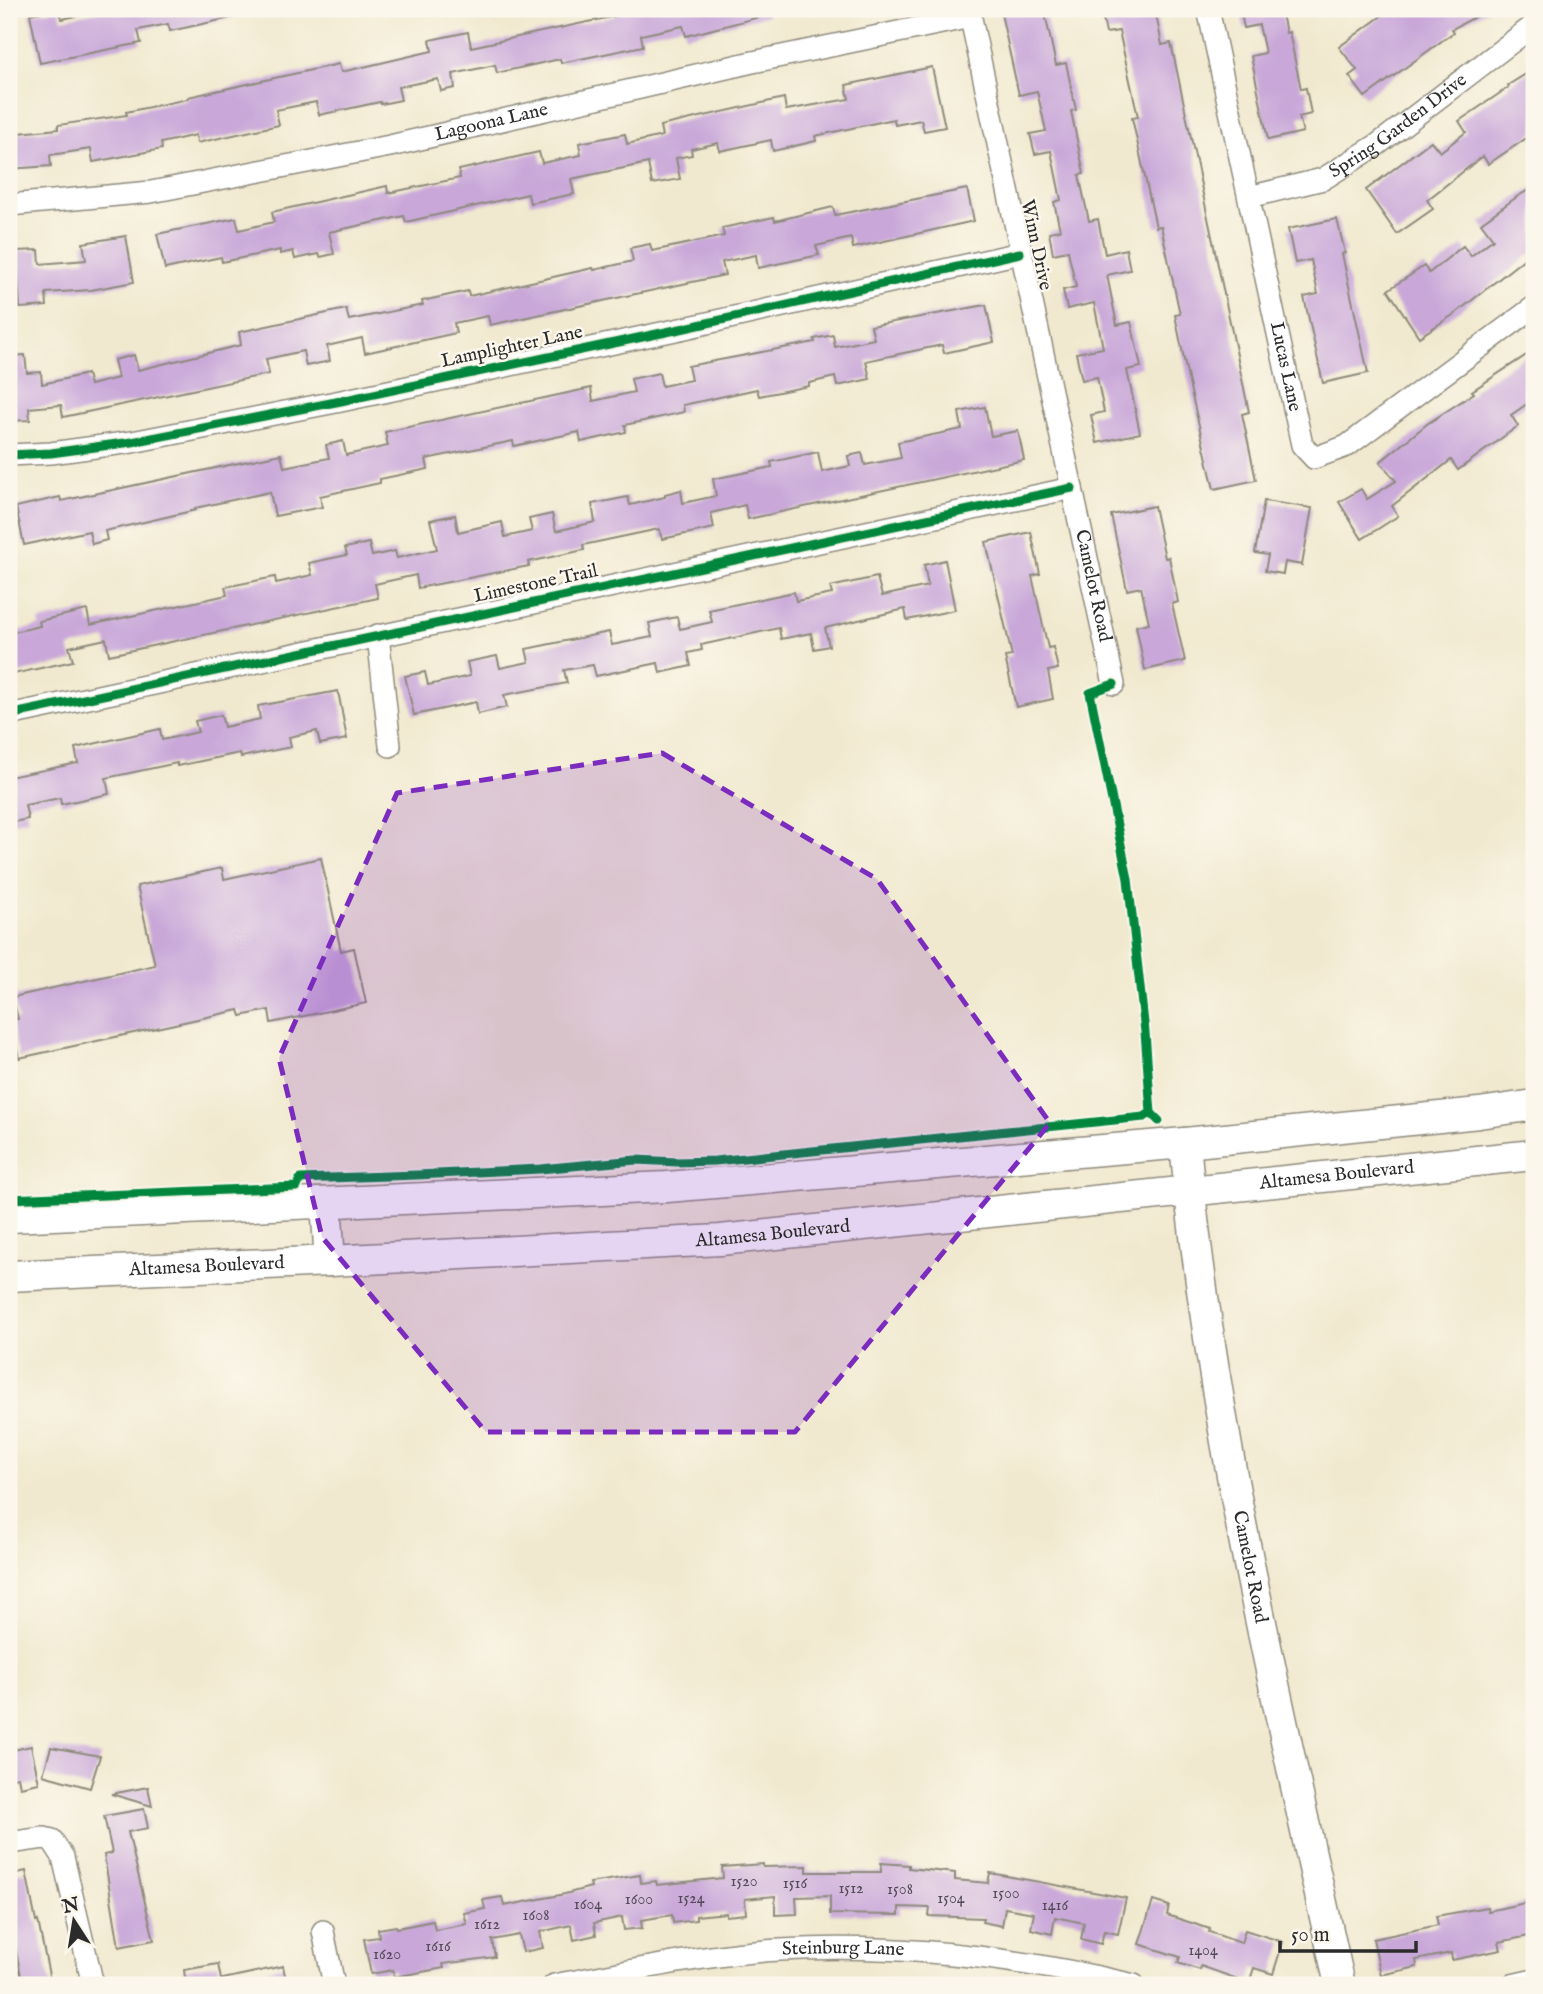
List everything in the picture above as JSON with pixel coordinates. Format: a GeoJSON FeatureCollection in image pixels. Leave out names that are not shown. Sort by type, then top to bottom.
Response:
{"type":"FeatureCollection","features":[{"type":"Feature","properties":{"kind":"main road"},"geometry":{"type":"LineString","coordinates":[[9,1217],[667,1187],[1185,1143],[1534,1105]]}},
{"type":"Feature","properties":{"kind":"main road","name":"Camelot Road"},"geometry":{"type":"LineString","coordinates":[[1185,1143],[1223,1431],[1340,1985]]}},
{"type":"Feature","properties":{"kind":"main road","name":"Altamesa Boulevard"},"geometry":{"type":"LineString","coordinates":[[9,1276],[720,1240],[1534,1155]]}},
{"type":"Feature","properties":{"kind":"main road"},"geometry":{"type":"LineString","coordinates":[[326,1203],[330,1261]]}},
{"type":"Feature","properties":{"kind":"street","name":"Lucas Lane"},"geometry":{"type":"LineString","coordinates":[[1208,9],[1302,445],[1314,458],[1347,446],[1534,307]]}},
{"type":"Feature","properties":{"kind":"street","name":"Lagoona Lane"},"geometry":{"type":"LineString","coordinates":[[9,205],[151,192],[376,148],[970,13]]}},
{"type":"Feature","properties":{"kind":"street","name":"Winn Drive"},"geometry":{"type":"LineString","coordinates":[[970,13],[1072,488]]}},
{"type":"Feature","properties":{"kind":"street","name":"Spring Garden Drive"},"geometry":{"type":"LineString","coordinates":[[1249,197],[1323,178],[1377,145],[1534,25]]}},
{"type":"Feature","properties":{"kind":"street","name":"Lamplighter Lane"},"geometry":{"type":"LineString","coordinates":[[9,455],[51,453],[132,442],[328,404],[1020,253]]}},
{"type":"Feature","properties":{"kind":"street","name":"Limestone Trail"},"geometry":{"type":"LineString","coordinates":[[9,715],[1072,488]]}},
{"type":"Feature","properties":{"kind":"street","name":"Camelot Road"},"geometry":{"type":"LineString","coordinates":[[1072,488],[1114,684]]}},
{"type":"Feature","properties":{"kind":"street"},"geometry":{"type":"LineString","coordinates":[[378,635],[390,746]]}},
{"type":"Feature","properties":{"kind":"street"},"geometry":{"type":"LineString","coordinates":[[9,1843],[44,1838],[52,1840],[62,1857],[93,1985]]}},
{"type":"Feature","properties":{"kind":"street"},"geometry":{"type":"LineString","coordinates":[[323,1931],[334,1985]]}},
{"type":"Feature","properties":{"kind":"street","name":"Steinburg Lane"},"geometry":{"type":"LineString","coordinates":[[554,1985],[685,1961],[779,1950],[873,1949],[984,1958],[1074,1971],[1133,1985]]}},
{"type":"Feature","properties":{"kind":"street"},"geometry":{"type":"LineString","coordinates":[[1512,1985],[1534,1980]]}},
{"type":"Feature","properties":{"kind":"highlighted area"},"geometry":{"type":"Polygon","coordinates":[[[662,753],[877,879],[1050,1123],[795,1432],[486,1432],[322,1237],[279,1058],[397,793],[662,753]]]}},
{"type":"Feature","properties":{"kind":"building"},"geometry":{"type":"Polygon","coordinates":[[[59,9],[62,19],[110,9],[243,9],[244,15],[170,31],[168,24],[138,30],[141,43],[40,63],[30,14],[59,9]]]}},
{"type":"Feature","properties":{"kind":"building"},"geometry":{"type":"Polygon","coordinates":[[[633,9],[767,9],[767,15],[686,36],[683,26],[641,35],[643,46],[561,63],[560,59],[497,73],[495,65],[453,74],[455,88],[441,91],[438,79],[398,87],[401,100],[381,104],[380,102],[319,115],[316,102],[276,110],[279,125],[197,143],[196,135],[161,143],[162,149],[93,162],[91,149],[50,155],[51,166],[9,169],[9,134],[58,129],[58,125],[127,115],[126,112],[188,97],[339,64],[341,72],[432,51],[430,40],[468,32],[471,47],[616,16],[616,12],[633,9]]]}},
{"type":"Feature","properties":{"kind":"building"},"geometry":{"type":"Polygon","coordinates":[[[1000,9],[1044,9],[1056,65],[1066,63],[1076,110],[1071,111],[1084,174],[1079,175],[1089,221],[1098,219],[1105,254],[1126,249],[1130,270],[1107,275],[1117,325],[1131,322],[1141,367],[1127,370],[1140,433],[1097,443],[1091,415],[1104,412],[1097,377],[1082,380],[1076,353],[1103,348],[1094,303],[1067,309],[1063,290],[1076,287],[1068,251],[1053,254],[1049,232],[1060,230],[1054,202],[1061,200],[1051,151],[1035,154],[1030,134],[1046,131],[1037,91],[1019,95],[1000,9]]]}},
{"type":"Feature","properties":{"kind":"building"},"geometry":{"type":"Polygon","coordinates":[[[1101,9],[1155,9],[1162,45],[1171,43],[1249,412],[1242,414],[1256,480],[1214,489],[1175,315],[1180,314],[1161,226],[1156,227],[1132,118],[1138,117],[1119,31],[1106,33],[1101,9]]]}},
{"type":"Feature","properties":{"kind":"building"},"geometry":{"type":"Polygon","coordinates":[[[1240,9],[1281,9],[1286,33],[1289,32],[1301,89],[1306,88],[1311,114],[1299,117],[1303,132],[1268,140],[1251,56],[1265,53],[1259,25],[1244,28],[1240,9]]]}},
{"type":"Feature","properties":{"kind":"building"},"geometry":{"type":"Polygon","coordinates":[[[1391,9],[1490,9],[1452,29],[1454,32],[1365,97],[1349,76],[1357,70],[1339,47],[1391,9]]]}},
{"type":"Feature","properties":{"kind":"building"},"geometry":{"type":"Polygon","coordinates":[[[932,67],[945,127],[924,131],[921,120],[895,125],[894,119],[815,136],[816,141],[773,151],[771,140],[720,151],[718,143],[691,149],[692,155],[676,158],[680,179],[652,184],[648,163],[571,179],[574,194],[530,203],[528,194],[406,222],[404,216],[329,232],[334,254],[295,259],[293,251],[280,254],[280,250],[222,262],[221,257],[165,269],[157,234],[236,218],[239,230],[274,222],[272,212],[387,186],[388,193],[460,178],[459,170],[539,152],[542,163],[581,155],[579,143],[625,134],[627,144],[662,136],[660,126],[784,98],[786,110],[849,99],[846,85],[932,67]]]}},
{"type":"Feature","properties":{"kind":"building"},"geometry":{"type":"Polygon","coordinates":[[[1534,69],[1534,133],[1488,164],[1483,156],[1427,200],[1433,209],[1397,234],[1366,190],[1431,141],[1440,152],[1466,132],[1459,121],[1534,69]]]}},
{"type":"Feature","properties":{"kind":"building"},"geometry":{"type":"Polygon","coordinates":[[[1534,187],[1534,251],[1456,313],[1419,337],[1388,290],[1424,266],[1429,273],[1463,246],[1471,256],[1493,239],[1481,223],[1534,187]]]}},
{"type":"Feature","properties":{"kind":"building"},"geometry":{"type":"Polygon","coordinates":[[[967,189],[974,221],[853,248],[851,238],[816,246],[819,255],[758,268],[756,255],[722,262],[725,275],[490,325],[488,316],[454,323],[456,333],[365,353],[362,338],[327,346],[330,361],[306,366],[303,351],[266,359],[269,374],[63,417],[61,405],[29,408],[30,420],[9,421],[9,356],[25,355],[27,373],[41,372],[42,384],[87,374],[90,385],[118,378],[114,360],[134,355],[138,370],[241,345],[239,332],[346,309],[349,320],[423,305],[422,301],[468,291],[469,296],[593,268],[594,270],[633,261],[630,248],[650,244],[652,251],[724,236],[722,228],[774,217],[775,221],[833,207],[835,215],[967,189]]]}},
{"type":"Feature","properties":{"kind":"building"},"geometry":{"type":"Polygon","coordinates":[[[1337,219],[1368,373],[1323,383],[1304,297],[1318,294],[1311,260],[1295,263],[1288,229],[1337,219]]]}},
{"type":"Feature","properties":{"kind":"building"},"geometry":{"type":"Polygon","coordinates":[[[126,236],[134,282],[91,290],[46,293],[47,306],[20,308],[16,251],[39,250],[40,264],[86,260],[83,243],[126,236]]]}},
{"type":"Feature","properties":{"kind":"building"},"geometry":{"type":"Polygon","coordinates":[[[986,305],[994,342],[944,353],[942,345],[866,361],[870,379],[837,386],[835,377],[809,383],[809,386],[759,396],[757,389],[683,405],[684,412],[625,425],[626,432],[581,442],[579,432],[514,446],[513,441],[426,459],[428,469],[320,496],[322,507],[275,516],[270,492],[105,531],[107,540],[92,544],[89,531],[24,545],[16,507],[60,497],[61,501],[281,454],[284,467],[329,458],[326,445],[343,441],[346,455],[388,446],[385,432],[591,388],[593,401],[634,392],[631,379],[659,373],[662,386],[691,380],[688,366],[815,342],[814,339],[833,335],[835,347],[874,339],[871,326],[986,305]]]}},
{"type":"Feature","properties":{"kind":"building"},"geometry":{"type":"Polygon","coordinates":[[[1534,350],[1534,399],[1511,415],[1518,426],[1458,470],[1451,460],[1392,506],[1398,516],[1362,539],[1339,502],[1361,489],[1367,499],[1396,481],[1380,462],[1427,424],[1474,393],[1472,391],[1534,350]]]}},
{"type":"Feature","properties":{"kind":"building"},"geometry":{"type":"Polygon","coordinates":[[[985,407],[991,436],[1018,431],[1024,460],[748,519],[745,505],[711,513],[714,528],[662,539],[659,529],[583,545],[584,550],[528,562],[529,566],[418,588],[416,575],[375,584],[378,598],[109,655],[106,639],[69,647],[73,661],[9,675],[9,633],[40,626],[39,621],[87,610],[90,625],[227,595],[225,587],[275,577],[276,583],[312,575],[309,563],[347,555],[345,548],[369,543],[372,556],[395,551],[397,558],[437,549],[430,520],[455,515],[458,532],[502,522],[505,537],[532,531],[529,519],[552,514],[556,531],[595,522],[592,504],[628,497],[630,505],[665,497],[665,494],[681,490],[683,503],[716,496],[713,479],[772,467],[771,462],[818,452],[822,472],[850,466],[848,456],[862,453],[865,465],[901,458],[898,442],[962,429],[959,412],[985,407]]]}},
{"type":"Feature","properties":{"kind":"building"},"geometry":{"type":"Polygon","coordinates":[[[1264,501],[1312,508],[1302,565],[1285,562],[1283,574],[1265,571],[1268,555],[1255,553],[1264,501]]]}},
{"type":"Feature","properties":{"kind":"building"},"geometry":{"type":"Polygon","coordinates":[[[1154,506],[1165,558],[1169,557],[1178,602],[1172,604],[1185,661],[1145,670],[1136,626],[1149,623],[1141,587],[1127,590],[1111,515],[1154,506]]]}},
{"type":"Feature","properties":{"kind":"building"},"geometry":{"type":"Polygon","coordinates":[[[1031,532],[1040,574],[1032,576],[1048,648],[1053,647],[1058,669],[1048,671],[1053,699],[1016,707],[1005,657],[1012,656],[986,542],[1031,532]]]}},
{"type":"Feature","properties":{"kind":"building"},"geometry":{"type":"Polygon","coordinates":[[[945,560],[955,610],[907,620],[905,609],[825,628],[829,646],[814,649],[811,633],[781,639],[779,628],[701,645],[702,650],[688,653],[691,666],[660,673],[658,663],[596,676],[593,665],[564,670],[567,683],[504,695],[507,707],[478,714],[476,702],[414,715],[405,676],[425,672],[428,685],[470,676],[467,662],[497,656],[500,668],[529,662],[526,649],[609,632],[612,645],[652,637],[649,623],[677,617],[680,629],[712,622],[709,610],[794,592],[796,601],[832,594],[830,587],[877,577],[882,596],[928,586],[924,565],[945,560]]]}},
{"type":"Feature","properties":{"kind":"building"},"geometry":{"type":"Polygon","coordinates":[[[338,691],[347,739],[320,744],[317,731],[289,737],[291,747],[241,757],[240,753],[177,766],[177,763],[106,778],[109,794],[61,804],[60,798],[25,805],[28,819],[9,823],[9,777],[78,763],[75,748],[160,729],[162,740],[198,732],[195,721],[221,715],[224,727],[260,719],[258,706],[338,691]]]}},
{"type":"Feature","properties":{"kind":"building"},"geometry":{"type":"Polygon","coordinates":[[[321,858],[341,951],[354,948],[366,1003],[271,1023],[269,1010],[241,1016],[239,1010],[19,1058],[11,1020],[18,1019],[13,997],[155,965],[137,886],[222,868],[224,879],[321,858]]]}},
{"type":"Feature","properties":{"kind":"building"},"geometry":{"type":"Polygon","coordinates":[[[31,1746],[39,1783],[20,1787],[18,1777],[9,1779],[9,1751],[31,1746]]]}},
{"type":"Feature","properties":{"kind":"building"},"geometry":{"type":"Polygon","coordinates":[[[51,1747],[100,1756],[90,1788],[43,1775],[51,1747]]]}},
{"type":"Feature","properties":{"kind":"building"},"geometry":{"type":"Polygon","coordinates":[[[148,1787],[152,1806],[111,1794],[148,1787]]]}},
{"type":"Feature","properties":{"kind":"building"},"geometry":{"type":"Polygon","coordinates":[[[144,1809],[148,1828],[128,1832],[154,1940],[119,1947],[104,1855],[112,1853],[104,1816],[144,1809]]]}},
{"type":"Feature","properties":{"kind":"building"},"geometry":{"type":"Polygon","coordinates":[[[881,1863],[955,1873],[955,1880],[988,1883],[990,1873],[1126,1898],[1118,1934],[1104,1931],[1101,1944],[1081,1939],[1084,1923],[1055,1917],[1052,1934],[1031,1929],[1034,1913],[1005,1908],[1002,1926],[982,1922],[983,1918],[929,1916],[930,1908],[899,1907],[899,1915],[830,1914],[830,1896],[796,1897],[797,1914],[775,1915],[775,1896],[745,1899],[746,1914],[696,1916],[696,1920],[673,1923],[672,1915],[641,1920],[642,1928],[624,1930],[622,1917],[594,1923],[596,1935],[574,1940],[571,1925],[540,1932],[543,1948],[523,1952],[519,1935],[492,1940],[495,1957],[443,1964],[444,1968],[394,1977],[393,1970],[371,1974],[364,1939],[379,1937],[378,1929],[396,1926],[397,1928],[433,1921],[435,1930],[467,1924],[464,1913],[485,1909],[483,1900],[502,1897],[504,1906],[565,1894],[591,1887],[590,1883],[640,1875],[641,1883],[656,1881],[657,1885],[723,1878],[722,1867],[763,1864],[763,1867],[807,1866],[807,1872],[881,1872],[881,1863]]]}},
{"type":"Feature","properties":{"kind":"building"},"geometry":{"type":"Polygon","coordinates":[[[26,1871],[51,1985],[23,1985],[9,1916],[9,1875],[26,1871]]]}},
{"type":"Feature","properties":{"kind":"building"},"geometry":{"type":"Polygon","coordinates":[[[1153,1901],[1169,1906],[1167,1915],[1210,1929],[1209,1932],[1241,1943],[1245,1930],[1283,1942],[1273,1974],[1254,1968],[1249,1983],[1201,1966],[1200,1970],[1178,1963],[1180,1957],[1139,1944],[1153,1901]]]}},
{"type":"Feature","properties":{"kind":"building"},"geometry":{"type":"Polygon","coordinates":[[[1534,1901],[1534,1935],[1499,1942],[1501,1950],[1452,1960],[1451,1953],[1416,1960],[1417,1967],[1381,1975],[1373,1939],[1438,1925],[1436,1916],[1487,1907],[1488,1911],[1534,1901]]]}},
{"type":"Feature","properties":{"kind":"building"},"geometry":{"type":"Polygon","coordinates":[[[218,1964],[222,1985],[186,1985],[184,1970],[218,1964]]]}},
{"type":"Feature","properties":{"kind":"building"},"geometry":{"type":"Polygon","coordinates":[[[283,1966],[287,1985],[224,1985],[223,1979],[283,1966]]]}},
{"type":"Feature","properties":{"kind":"cycle path"},"geometry":{"type":"LineString","coordinates":[[9,455],[51,453],[132,442],[341,401],[1020,253]]}},
{"type":"Feature","properties":{"kind":"cycle path"},"geometry":{"type":"LineString","coordinates":[[9,715],[1072,488]]}},
{"type":"Feature","properties":{"kind":"cycle path"},"geometry":{"type":"LineString","coordinates":[[1114,684],[1090,693],[1128,879],[1151,1113]]}},
{"type":"Feature","properties":{"kind":"cycle path"},"geometry":{"type":"LineString","coordinates":[[9,1199],[297,1187],[300,1179],[540,1169],[636,1160],[715,1161],[1144,1117],[1151,1113],[1159,1121]]}}]}
